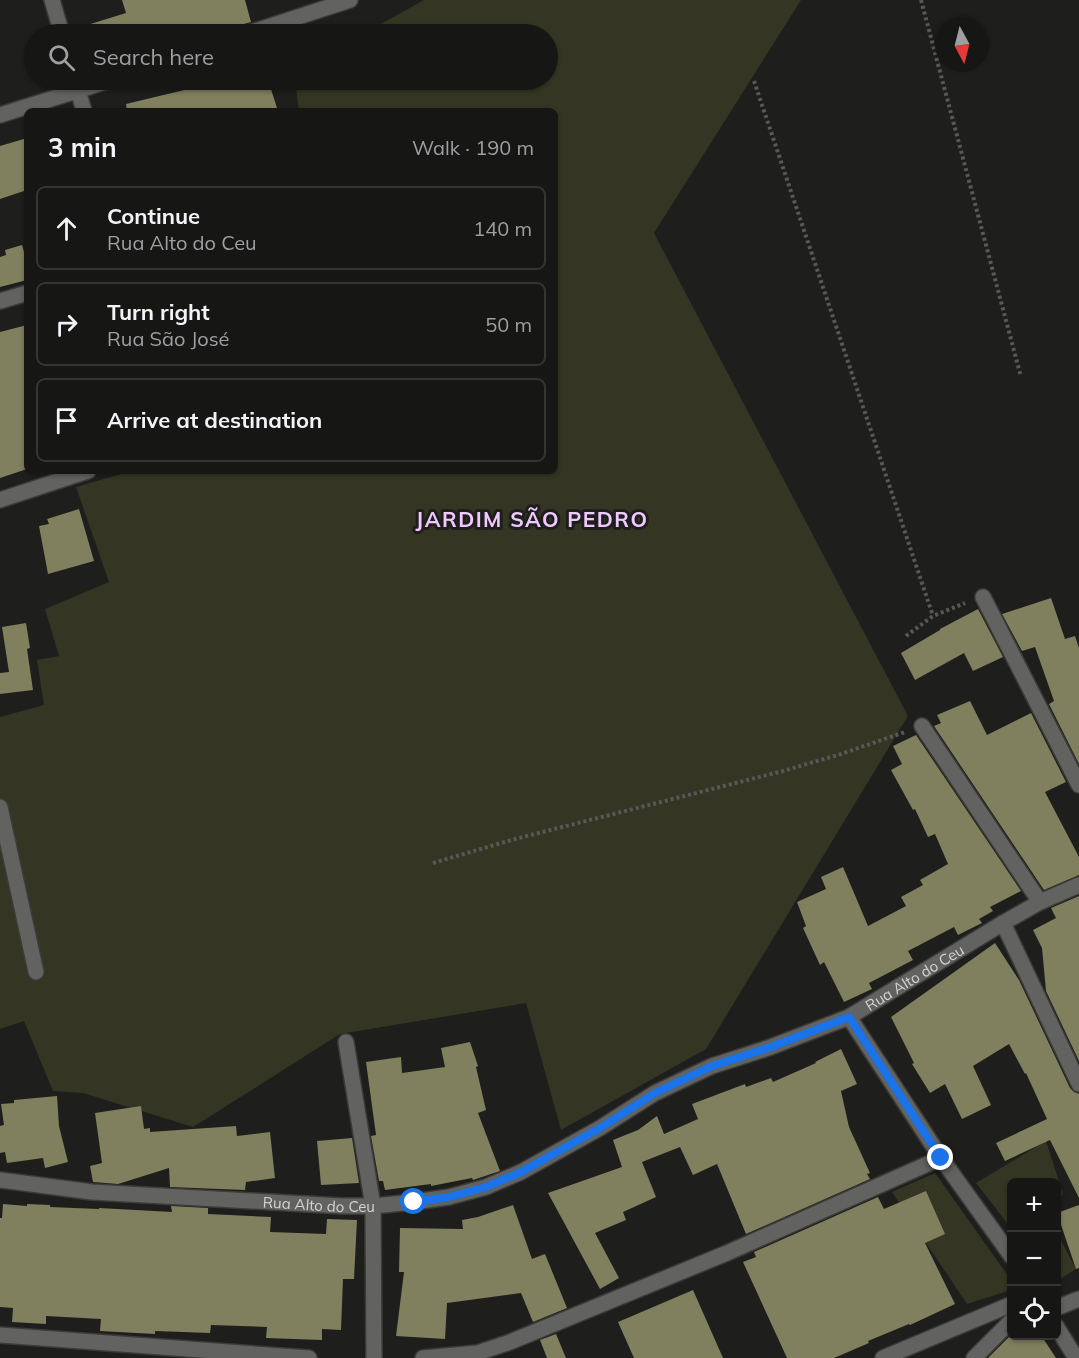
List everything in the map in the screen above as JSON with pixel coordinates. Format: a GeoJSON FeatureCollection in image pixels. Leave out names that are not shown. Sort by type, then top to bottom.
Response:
{"type":"FeatureCollection","features":[{"type":"Feature","properties":{"kind":"street"},"geometry":{"type":"LineString","coordinates":[[52,0],[59,24]]}},
{"type":"Feature","properties":{"kind":"street"},"geometry":{"type":"LineString","coordinates":[[277,24],[350,0]]}},
{"type":"Feature","properties":{"kind":"street"},"geometry":{"type":"LineString","coordinates":[[0,115],[63,90]]}},
{"type":"Feature","properties":{"kind":"street"},"geometry":{"type":"LineString","coordinates":[[78,90],[83,108]]}},
{"type":"Feature","properties":{"kind":"street"},"geometry":{"type":"LineString","coordinates":[[0,301],[24,294]]}},
{"type":"Feature","properties":{"kind":"street"},"geometry":{"type":"LineString","coordinates":[[0,500],[79,474]]}},
{"type":"Feature","properties":{"kind":"street"},"geometry":{"type":"LineString","coordinates":[[983,597],[1079,785]]}},
{"type":"Feature","properties":{"kind":"street"},"geometry":{"type":"LineString","coordinates":[[922,726],[1040,902]]}},
{"type":"Feature","properties":{"kind":"street"},"geometry":{"type":"LineString","coordinates":[[0,807],[36,972]]}},
{"type":"Feature","properties":{"kind":"street","name":"Rua Alto do Ceu"},"geometry":{"type":"LineString","coordinates":[[0,1180],[92,1191],[342,1206],[414,1202],[449,1197],[486,1187],[521,1172],[600,1128],[655,1093],[712,1066],[768,1048],[849,1017],[1003,923],[1040,902],[1079,885]]}},
{"type":"Feature","properties":{"kind":"street"},"geometry":{"type":"LineString","coordinates":[[1003,923],[1079,1084]]}},
{"type":"Feature","properties":{"kind":"street"},"geometry":{"type":"LineString","coordinates":[[849,1017],[941,1158],[1007,1251]]}},
{"type":"Feature","properties":{"kind":"street"},"geometry":{"type":"LineString","coordinates":[[346,1042],[374,1206],[374,1358]]}},
{"type":"Feature","properties":{"kind":"street"},"geometry":{"type":"LineString","coordinates":[[423,1358],[477,1353],[510,1342],[727,1253],[941,1158]]}},
{"type":"Feature","properties":{"kind":"street"},"geometry":{"type":"LineString","coordinates":[[1061,1306],[1079,1299]]}},
{"type":"Feature","properties":{"kind":"street"},"geometry":{"type":"LineString","coordinates":[[883,1358],[1007,1307]]}},
{"type":"Feature","properties":{"kind":"street"},"geometry":{"type":"LineString","coordinates":[[974,1358],[1007,1324]]}},
{"type":"Feature","properties":{"kind":"street"},"geometry":{"type":"LineString","coordinates":[[1061,1334],[1076,1358]]}},
{"type":"Feature","properties":{"kind":"street"},"geometry":{"type":"LineString","coordinates":[[0,1335],[309,1358]]}},
{"type":"Feature","properties":{"kind":"path"},"geometry":{"type":"LineString","coordinates":[[921,0],[1021,377]]}},
{"type":"Feature","properties":{"kind":"path"},"geometry":{"type":"LineString","coordinates":[[754,81],[933,616]]}},
{"type":"Feature","properties":{"kind":"path"},"geometry":{"type":"LineString","coordinates":[[906,636],[933,616],[983,597]]}},
{"type":"Feature","properties":{"kind":"path"},"geometry":{"type":"LineString","coordinates":[[433,863],[515,838],[783,771],[922,726]]}},
{"type":"Feature","properties":{"kind":"green space"},"geometry":{"type":"Polygon","coordinates":[[[424,0],[801,0],[654,233],[908,716],[706,1049],[561,1130],[526,1003],[340,1034],[193,1127],[83,1093],[53,1091],[24,1021],[0,1029],[0,717],[44,705],[37,660],[59,656],[45,609],[109,582],[76,487],[122,474],[558,474],[558,108],[299,108],[296,90],[558,90],[558,24],[381,24],[424,0]]]}},
{"type":"Feature","properties":{"kind":"green space"},"geometry":{"type":"Polygon","coordinates":[[[1046,1141],[1058,1178],[1007,1178],[1007,1223],[976,1183],[1046,1141]]]}},
{"type":"Feature","properties":{"kind":"green space"},"geometry":{"type":"Polygon","coordinates":[[[935,1173],[1007,1274],[1007,1291],[967,1304],[892,1192],[935,1173]]]}},
{"type":"Feature","properties":{"kind":"green space"},"geometry":{"type":"Polygon","coordinates":[[[1061,1240],[1076,1269],[1061,1278],[1061,1240]]]}},
{"type":"Feature","properties":{"kind":"building"},"geometry":{"type":"Polygon","coordinates":[[[122,0],[245,0],[251,22],[244,24],[90,24],[126,13],[122,0]]]}},
{"type":"Feature","properties":{"kind":"building"},"geometry":{"type":"Polygon","coordinates":[[[184,90],[271,90],[277,108],[127,108],[126,104],[184,90]]]}},
{"type":"Feature","properties":{"kind":"building"},"geometry":{"type":"Polygon","coordinates":[[[24,139],[24,191],[0,199],[0,146],[24,139]]]}},
{"type":"Feature","properties":{"kind":"building"},"geometry":{"type":"Polygon","coordinates":[[[22,245],[24,281],[0,287],[0,257],[6,255],[5,250],[22,245]]]}},
{"type":"Feature","properties":{"kind":"building"},"geometry":{"type":"Polygon","coordinates":[[[24,326],[24,470],[0,478],[0,332],[24,326]]]}},
{"type":"Feature","properties":{"kind":"building"},"geometry":{"type":"Polygon","coordinates":[[[79,509],[94,561],[48,574],[39,526],[49,524],[47,519],[79,509]]]}},
{"type":"Feature","properties":{"kind":"building"},"geometry":{"type":"Polygon","coordinates":[[[1051,598],[1065,639],[1075,636],[1079,648],[1079,764],[1049,704],[1054,701],[1035,647],[1022,651],[1002,614],[1051,598]]]}},
{"type":"Feature","properties":{"kind":"building"},"geometry":{"type":"Polygon","coordinates":[[[978,609],[1003,657],[973,671],[964,653],[915,680],[901,653],[978,609]]]}},
{"type":"Feature","properties":{"kind":"building"},"geometry":{"type":"Polygon","coordinates":[[[26,623],[33,690],[0,694],[0,673],[9,672],[2,627],[26,623]]]}},
{"type":"Feature","properties":{"kind":"building"},"geometry":{"type":"Polygon","coordinates":[[[970,701],[987,735],[1031,713],[1066,782],[1045,792],[1079,857],[1079,875],[1044,890],[934,726],[941,723],[937,715],[970,701]]]}},
{"type":"Feature","properties":{"kind":"building"},"geometry":{"type":"Polygon","coordinates":[[[916,735],[1021,891],[990,907],[993,911],[979,919],[982,923],[958,935],[954,927],[908,951],[913,960],[869,983],[872,989],[844,1002],[824,962],[820,965],[803,928],[806,926],[797,902],[826,889],[821,877],[843,867],[868,926],[906,906],[901,897],[923,885],[920,880],[948,864],[935,834],[928,837],[915,809],[913,810],[891,770],[902,764],[893,746],[916,735]]]}},
{"type":"Feature","properties":{"kind":"building"},"geometry":{"type":"Polygon","coordinates":[[[1079,896],[1079,1061],[1046,991],[1042,948],[1033,930],[1056,918],[1051,908],[1079,896]]]}},
{"type":"Feature","properties":{"kind":"building"},"geometry":{"type":"Polygon","coordinates":[[[995,943],[1019,980],[1070,1088],[1079,1094],[1079,1198],[1050,1140],[1005,1161],[996,1143],[1047,1119],[1026,1073],[1009,1044],[973,1066],[991,1105],[962,1119],[945,1084],[930,1093],[912,1064],[914,1063],[891,1017],[995,943]]]}},
{"type":"Feature","properties":{"kind":"building"},"geometry":{"type":"Polygon","coordinates":[[[470,1042],[478,1066],[476,1067],[486,1110],[478,1113],[500,1171],[473,1180],[472,1178],[431,1186],[431,1184],[385,1190],[383,1181],[379,1181],[371,1136],[376,1135],[366,1062],[401,1057],[402,1073],[445,1067],[441,1048],[470,1042]]]}},
{"type":"Feature","properties":{"kind":"building"},"geometry":{"type":"Polygon","coordinates":[[[841,1049],[857,1084],[841,1091],[849,1127],[870,1173],[867,1174],[870,1179],[746,1234],[717,1164],[693,1175],[680,1147],[642,1162],[656,1197],[623,1212],[626,1220],[595,1233],[619,1278],[600,1289],[548,1193],[622,1167],[613,1140],[638,1130],[657,1116],[664,1134],[698,1119],[692,1104],[745,1084],[746,1087],[771,1078],[773,1082],[841,1049]]]}},
{"type":"Feature","properties":{"kind":"building"},"geometry":{"type":"Polygon","coordinates":[[[57,1096],[59,1126],[68,1162],[45,1168],[43,1158],[7,1163],[5,1152],[0,1153],[0,1126],[4,1125],[1,1104],[14,1103],[14,1100],[57,1096]]]}},
{"type":"Feature","properties":{"kind":"building"},"geometry":{"type":"Polygon","coordinates":[[[141,1106],[144,1129],[150,1128],[150,1132],[236,1126],[237,1136],[270,1132],[275,1178],[246,1182],[245,1190],[170,1187],[169,1168],[118,1184],[93,1182],[90,1166],[102,1163],[95,1113],[141,1106]]]}},
{"type":"Feature","properties":{"kind":"building"},"geometry":{"type":"Polygon","coordinates":[[[352,1138],[359,1183],[321,1185],[317,1141],[352,1138]]]}},
{"type":"Feature","properties":{"kind":"building"},"geometry":{"type":"Polygon","coordinates":[[[926,1191],[945,1234],[925,1243],[955,1304],[834,1358],[787,1358],[743,1262],[756,1257],[754,1252],[878,1197],[884,1209],[926,1191]]]}},
{"type":"Feature","properties":{"kind":"building"},"geometry":{"type":"Polygon","coordinates":[[[3,1204],[172,1212],[171,1206],[208,1208],[208,1214],[271,1217],[270,1232],[326,1234],[327,1219],[357,1220],[354,1279],[343,1279],[341,1330],[322,1329],[322,1340],[266,1338],[267,1327],[211,1325],[210,1333],[155,1331],[155,1334],[100,1331],[101,1319],[46,1316],[46,1324],[12,1322],[13,1308],[0,1307],[0,1218],[2,1218],[3,1204]]]}},
{"type":"Feature","properties":{"kind":"building"},"geometry":{"type":"Polygon","coordinates":[[[513,1205],[532,1259],[545,1254],[567,1308],[533,1322],[521,1293],[447,1303],[445,1339],[396,1336],[404,1272],[399,1272],[400,1228],[463,1229],[462,1220],[513,1205]]]}},
{"type":"Feature","properties":{"kind":"building"},"geometry":{"type":"Polygon","coordinates":[[[1079,1205],[1079,1268],[1076,1269],[1061,1225],[1061,1212],[1079,1205]]]}},
{"type":"Feature","properties":{"kind":"building"},"geometry":{"type":"Polygon","coordinates":[[[693,1290],[723,1358],[634,1358],[618,1322],[693,1290]]]}},
{"type":"Feature","properties":{"kind":"building"},"geometry":{"type":"Polygon","coordinates":[[[556,1334],[566,1358],[547,1358],[540,1340],[556,1334]]]}},
{"type":"Feature","properties":{"kind":"building"},"geometry":{"type":"Polygon","coordinates":[[[1007,1339],[1044,1340],[1056,1358],[988,1358],[1007,1339]]]}},
{"type":"Feature","properties":{"kind":"district","name":"JARDIM SÃO PEDRO"},"geometry":{"type":"Point","coordinates":[532,519]}},
{"type":"Feature","properties":{"kind":"route"},"geometry":{"type":"LineString","coordinates":[[414,1202],[449,1197],[486,1187],[521,1172],[600,1128],[655,1093],[712,1066],[768,1048],[849,1017],[941,1158]]}}]}
